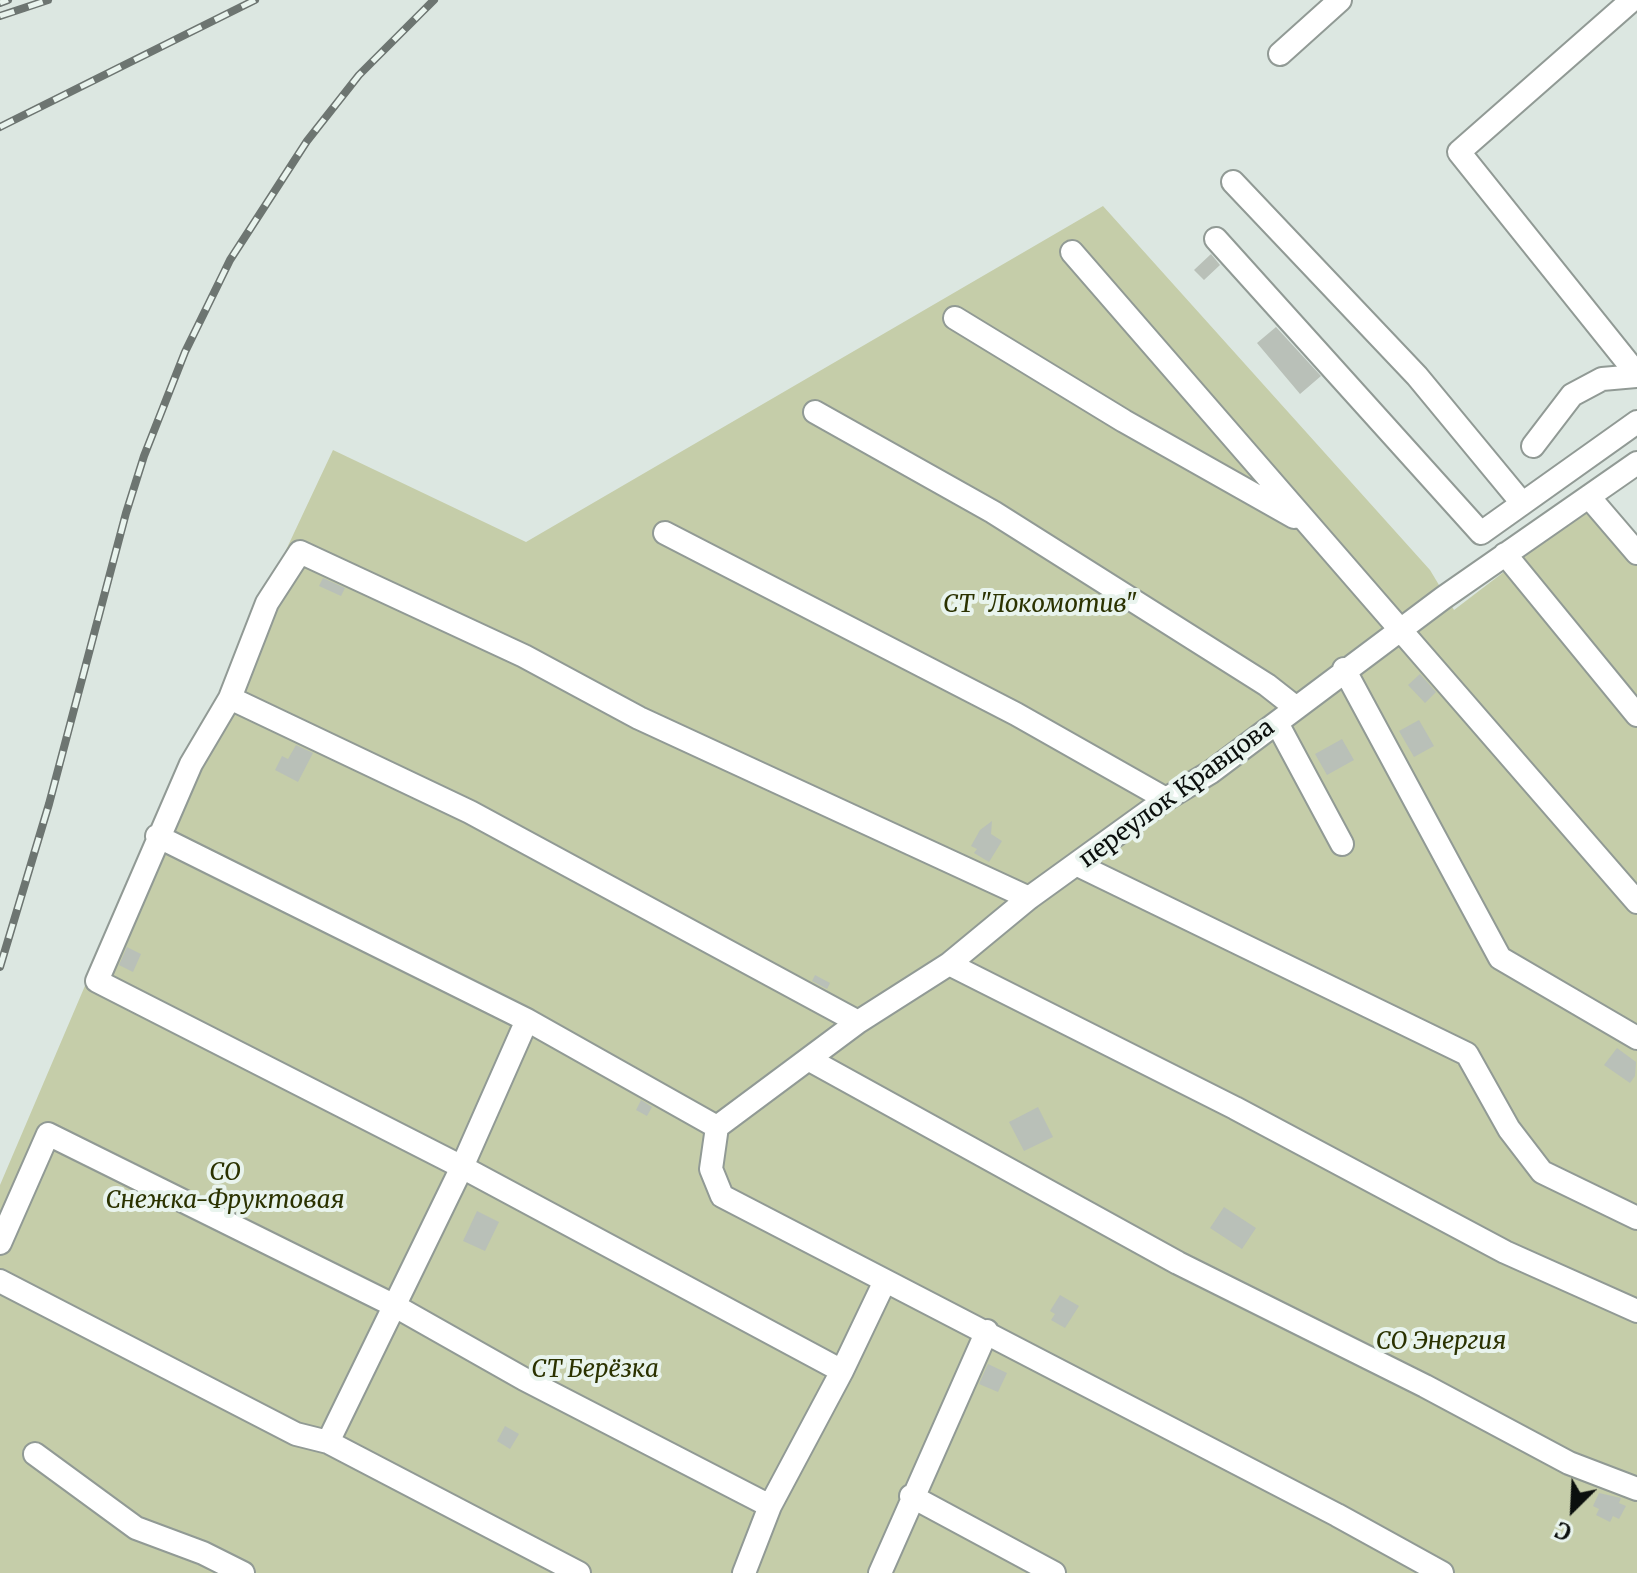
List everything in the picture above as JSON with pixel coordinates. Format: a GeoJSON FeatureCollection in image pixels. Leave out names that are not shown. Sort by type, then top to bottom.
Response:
{"type":"FeatureCollection","features":[{"type":"Feature","properties":{"kind":"street"},"geometry":{"type":"LineString","coordinates":[[1280,54],[1340,0]]}},
{"type":"Feature","properties":{"kind":"street"},"geometry":{"type":"LineString","coordinates":[[1632,0],[1459,152],[1637,375]]}},
{"type":"Feature","properties":{"kind":"street"},"geometry":{"type":"LineString","coordinates":[[1233,182],[1417,376],[1522,503]]}},
{"type":"Feature","properties":{"kind":"street"},"geometry":{"type":"LineString","coordinates":[[1216,239],[1481,533],[1637,422]]}},
{"type":"Feature","properties":{"kind":"street"},"geometry":{"type":"LineString","coordinates":[[1072,252],[1309,526],[1403,629],[1637,902]]}},
{"type":"Feature","properties":{"kind":"street"},"geometry":{"type":"LineString","coordinates":[[955,318],[1124,421],[1309,526]]}},
{"type":"Feature","properties":{"kind":"street"},"geometry":{"type":"LineString","coordinates":[[1533,446],[1572,395],[1602,379],[1637,375]]}},
{"type":"Feature","properties":{"kind":"street"},"geometry":{"type":"LineString","coordinates":[[815,412],[993,512],[1267,685],[1295,707]]}},
{"type":"Feature","properties":{"kind":"street","name":"переулок Кравцова"},"geometry":{"type":"LineString","coordinates":[[717,1127],[858,1022],[949,964],[1029,898],[1166,799],[1211,772],[1344,669],[1637,463]]}},
{"type":"Feature","properties":{"kind":"street"},"geometry":{"type":"LineString","coordinates":[[1589,497],[1637,553]]}},
{"type":"Feature","properties":{"kind":"street"},"geometry":{"type":"LineString","coordinates":[[665,533],[1016,714],[1166,799]]}},
{"type":"Feature","properties":{"kind":"street"},"geometry":{"type":"LineString","coordinates":[[842,1371],[462,1167],[97,981],[157,836],[191,764],[230,698],[267,603],[300,552],[524,656],[639,718],[1029,898]]}},
{"type":"Feature","properties":{"kind":"street"},"geometry":{"type":"LineString","coordinates":[[1505,554],[1637,715]]}},
{"type":"Feature","properties":{"kind":"street"},"geometry":{"type":"LineString","coordinates":[[1344,669],[1500,958],[1637,1038]]}},
{"type":"Feature","properties":{"kind":"street"},"geometry":{"type":"LineString","coordinates":[[230,698],[470,812],[858,1022]]}},
{"type":"Feature","properties":{"kind":"street"},"geometry":{"type":"LineString","coordinates":[[1277,723],[1342,844]]}},
{"type":"Feature","properties":{"kind":"street"},"geometry":{"type":"LineString","coordinates":[[157,836],[527,1020],[717,1127],[711,1169],[722,1196],[987,1331],[1442,1573]]}},
{"type":"Feature","properties":{"kind":"street"},"geometry":{"type":"LineString","coordinates":[[1078,865],[1467,1054],[1509,1129],[1542,1172],[1637,1218]]}},
{"type":"Feature","properties":{"kind":"street"},"geometry":{"type":"LineString","coordinates":[[949,964],[1235,1108],[1505,1252],[1637,1311]]}},
{"type":"Feature","properties":{"kind":"street"},"geometry":{"type":"LineString","coordinates":[[328,1442],[462,1167],[527,1020]]}},
{"type":"Feature","properties":{"kind":"street"},"geometry":{"type":"LineString","coordinates":[[810,1060],[1178,1263],[1425,1386],[1569,1463],[1637,1489]]}},
{"type":"Feature","properties":{"kind":"street"},"geometry":{"type":"LineString","coordinates":[[0,1243],[48,1134],[395,1306],[524,1379],[770,1506]]}},
{"type":"Feature","properties":{"kind":"street"},"geometry":{"type":"LineString","coordinates":[[0,1281],[296,1434],[328,1442],[579,1573]]}},
{"type":"Feature","properties":{"kind":"street"},"geometry":{"type":"LineString","coordinates":[[744,1573],[770,1506],[842,1371],[885,1281]]}},
{"type":"Feature","properties":{"kind":"street"},"geometry":{"type":"LineString","coordinates":[[880,1573],[911,1496],[987,1331]]}},
{"type":"Feature","properties":{"kind":"street"},"geometry":{"type":"LineString","coordinates":[[35,1454],[136,1528],[203,1553],[243,1573]]}},
{"type":"Feature","properties":{"kind":"street"},"geometry":{"type":"LineString","coordinates":[[911,1496],[1054,1573]]}},
{"type":"Feature","properties":{"kind":"green space"},"geometry":{"type":"Polygon","coordinates":[[[1103,206],[1430,570],[1454,610],[1602,497],[1637,540],[1637,1573],[0,1573],[0,1185],[122,899],[333,450],[526,542],[1103,206]]]}},
{"type":"Feature","properties":{"kind":"building"},"geometry":{"type":"Polygon","coordinates":[[[1211,254],[1220,265],[1204,280],[1194,270],[1211,254]]]}},
{"type":"Feature","properties":{"kind":"building"},"geometry":{"type":"Polygon","coordinates":[[[1276,327],[1321,376],[1300,394],[1257,343],[1276,327]]]}},
{"type":"Feature","properties":{"kind":"building"},"geometry":{"type":"Polygon","coordinates":[[[323,578],[345,588],[341,596],[319,586],[323,578]]]}},
{"type":"Feature","properties":{"kind":"building"},"geometry":{"type":"Polygon","coordinates":[[[1420,674],[1436,692],[1425,703],[1408,685],[1420,674]]]}},
{"type":"Feature","properties":{"kind":"building"},"geometry":{"type":"Polygon","coordinates":[[[1419,720],[1434,746],[1414,757],[1399,731],[1419,720]]]}},
{"type":"Feature","properties":{"kind":"building"},"geometry":{"type":"Polygon","coordinates":[[[1342,739],[1354,760],[1327,775],[1315,754],[1342,739]]]}},
{"type":"Feature","properties":{"kind":"building"},"geometry":{"type":"Polygon","coordinates":[[[296,745],[313,753],[298,782],[275,770],[282,756],[288,759],[296,745]]]}},
{"type":"Feature","properties":{"kind":"building"},"geometry":{"type":"Polygon","coordinates":[[[992,821],[991,834],[1002,841],[989,862],[974,853],[977,849],[971,846],[980,830],[992,821]]]}},
{"type":"Feature","properties":{"kind":"building"},"geometry":{"type":"Polygon","coordinates":[[[127,947],[141,954],[133,972],[119,965],[127,947]]]}},
{"type":"Feature","properties":{"kind":"building"},"geometry":{"type":"Polygon","coordinates":[[[815,975],[830,983],[827,989],[812,981],[815,975]]]}},
{"type":"Feature","properties":{"kind":"building"},"geometry":{"type":"Polygon","coordinates":[[[1617,1048],[1636,1062],[1635,1076],[1630,1083],[1604,1065],[1617,1048]]]}},
{"type":"Feature","properties":{"kind":"building"},"geometry":{"type":"Polygon","coordinates":[[[641,1100],[652,1107],[647,1116],[636,1110],[641,1100]]]}},
{"type":"Feature","properties":{"kind":"building"},"geometry":{"type":"Polygon","coordinates":[[[1038,1107],[1053,1137],[1024,1151],[1009,1122],[1038,1107]]]}},
{"type":"Feature","properties":{"kind":"building"},"geometry":{"type":"Polygon","coordinates":[[[1224,1207],[1256,1228],[1242,1249],[1210,1228],[1224,1207]]]}},
{"type":"Feature","properties":{"kind":"building"},"geometry":{"type":"Polygon","coordinates":[[[477,1211],[499,1222],[485,1251],[463,1241],[477,1211]]]}},
{"type":"Feature","properties":{"kind":"building"},"geometry":{"type":"Polygon","coordinates":[[[1060,1295],[1079,1306],[1065,1328],[1051,1320],[1055,1314],[1050,1311],[1060,1295]]]}},
{"type":"Feature","properties":{"kind":"building"},"geometry":{"type":"Polygon","coordinates":[[[988,1364],[1007,1373],[998,1392],[979,1384],[988,1364]]]}},
{"type":"Feature","properties":{"kind":"building"},"geometry":{"type":"Polygon","coordinates":[[[505,1426],[519,1434],[510,1449],[497,1441],[505,1426]]]}},
{"type":"Feature","properties":{"kind":"building"},"geometry":{"type":"Polygon","coordinates":[[[1599,1493],[1621,1498],[1619,1503],[1626,1506],[1619,1519],[1613,1516],[1610,1522],[1596,1515],[1599,1509],[1593,1506],[1599,1493]]]}},
{"type":"Feature","properties":{"kind":"railway"},"geometry":{"type":"LineString","coordinates":[[0,3],[8,0]]}},
{"type":"Feature","properties":{"kind":"railway"},"geometry":{"type":"LineString","coordinates":[[0,16],[48,0]]}},
{"type":"Feature","properties":{"kind":"railway"},"geometry":{"type":"LineString","coordinates":[[0,127],[255,0]]}},
{"type":"Feature","properties":{"kind":"railway"},"geometry":{"type":"LineString","coordinates":[[0,967],[49,804],[126,513],[144,456],[185,352],[230,260],[307,141],[359,75],[434,0]]}},
{"type":"Feature","properties":{"kind":"park label","name":"СТ \"Локомотив\""},"geometry":{"type":"Point","coordinates":[1040,605]}},
{"type":"Feature","properties":{"kind":"park label","name":"СО Снежка-Фруктовая"},"geometry":{"type":"Point","coordinates":[225,1187]}},
{"type":"Feature","properties":{"kind":"park label","name":"СО Энергия"},"geometry":{"type":"Point","coordinates":[1441,1342]}},
{"type":"Feature","properties":{"kind":"park label","name":"СТ Берёзка"},"geometry":{"type":"Point","coordinates":[595,1370]}}]}
